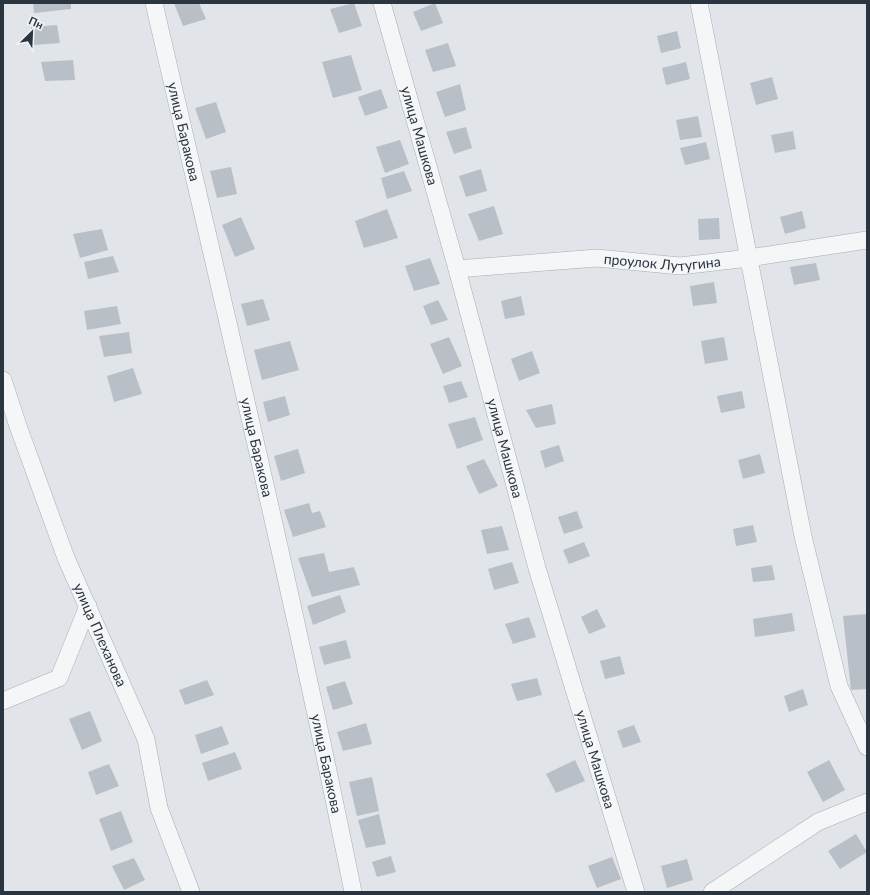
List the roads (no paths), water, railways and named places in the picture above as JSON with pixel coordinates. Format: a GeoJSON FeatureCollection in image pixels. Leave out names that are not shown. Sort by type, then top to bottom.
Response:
{"type":"FeatureCollection","features":[{"type":"Feature","properties":{"kind":"street","name":"улица Баракова"},"geometry":{"type":"LineString","coordinates":[[154,3],[286,579],[337,811],[353,892]]}},
{"type":"Feature","properties":{"kind":"street","name":"улица Машкова"},"geometry":{"type":"LineString","coordinates":[[382,3],[457,269],[537,568],[636,892]]}},
{"type":"Feature","properties":{"kind":"street"},"geometry":{"type":"LineString","coordinates":[[699,3],[803,536],[839,686],[867,747]]}},
{"type":"Feature","properties":{"kind":"street","name":"проулок Лутугина"},"geometry":{"type":"LineString","coordinates":[[457,269],[597,258],[680,266],[749,258],[867,240]]}},
{"type":"Feature","properties":{"kind":"street","name":"улица Плеханова"},"geometry":{"type":"LineString","coordinates":[[3,380],[18,426],[66,558],[146,739],[159,808],[191,892]]}},
{"type":"Feature","properties":{"kind":"street"},"geometry":{"type":"LineString","coordinates":[[3,701],[59,678],[88,606]]}},
{"type":"Feature","properties":{"kind":"street"},"geometry":{"type":"LineString","coordinates":[[712,892],[818,822],[867,802]]}}]}
